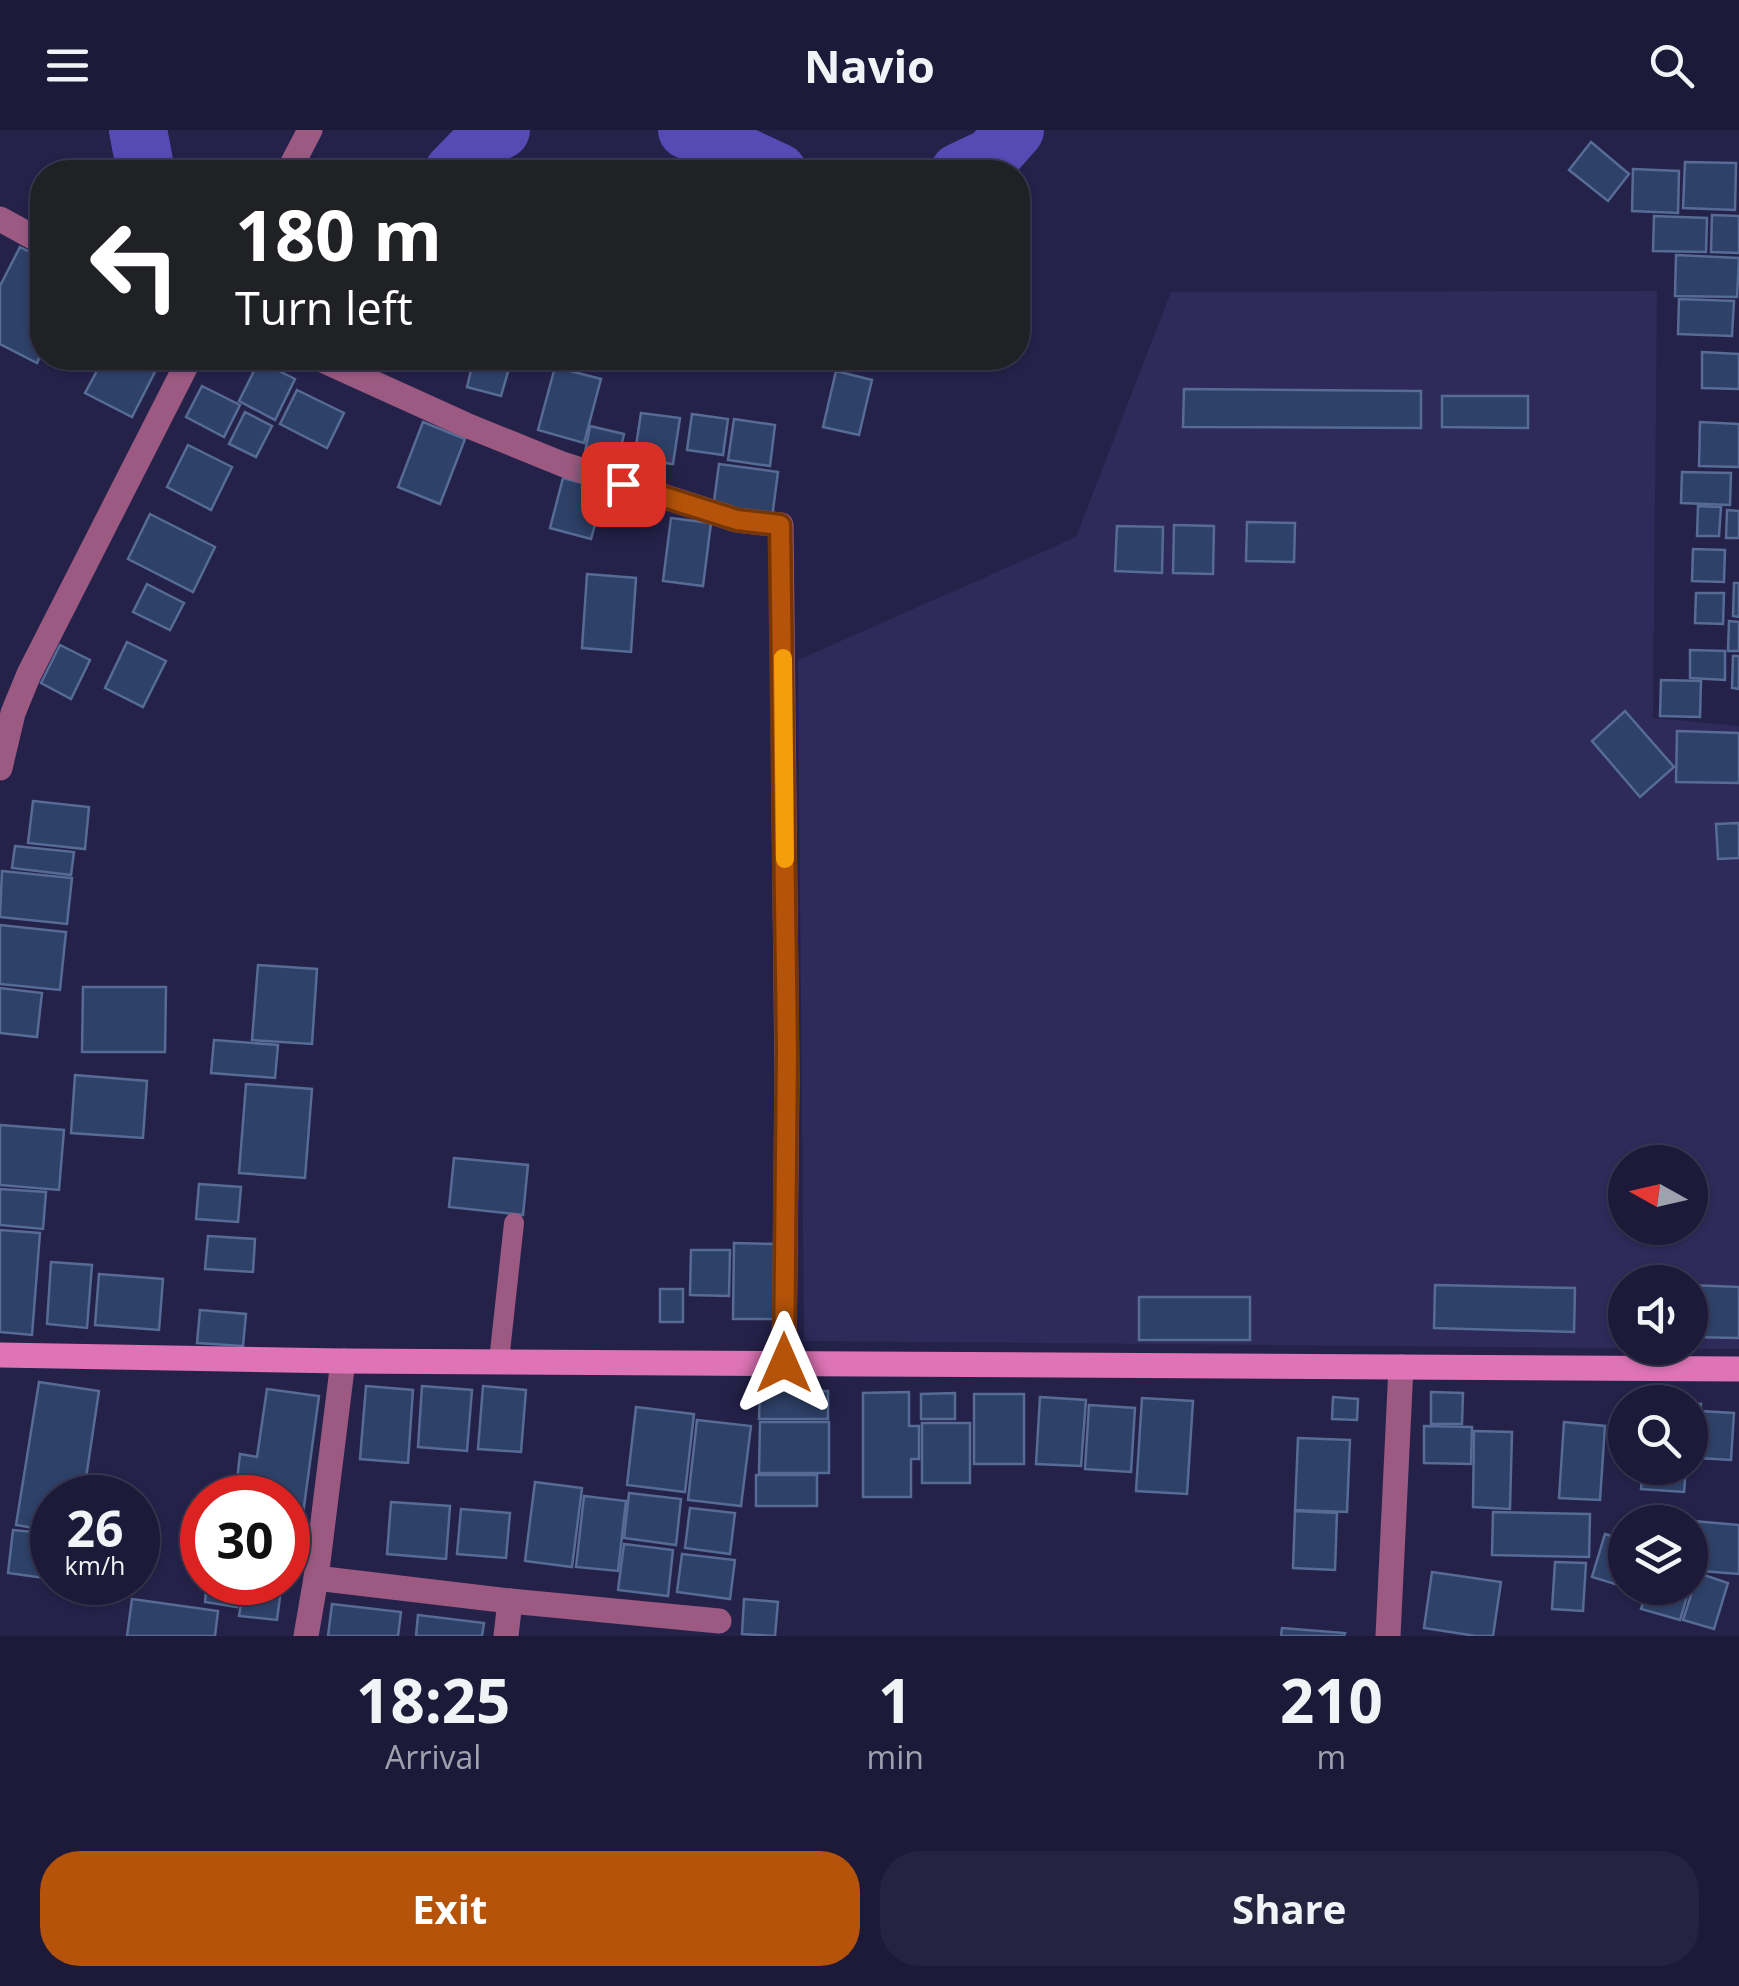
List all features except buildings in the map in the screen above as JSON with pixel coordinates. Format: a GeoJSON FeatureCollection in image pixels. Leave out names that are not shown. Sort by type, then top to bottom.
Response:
{"type":"FeatureCollection","features":[{"type":"Feature","properties":{"kind":"street"},"geometry":{"type":"LineString","coordinates":[[294,160],[310,130]]}},
{"type":"Feature","properties":{"kind":"street"},"geometry":{"type":"LineString","coordinates":[[0,219],[30,235]]}},
{"type":"Feature","properties":{"kind":"street"},"geometry":{"type":"LineString","coordinates":[[0,768],[13,713],[29,674],[184,370]]}},
{"type":"Feature","properties":{"kind":"street"},"geometry":{"type":"LineString","coordinates":[[344,370],[466,426],[562,464],[737,520],[780,525],[787,1046],[784,1363]]}},
{"type":"Feature","properties":{"kind":"street"},"geometry":{"type":"LineString","coordinates":[[0,1355],[1739,1369]]}},
{"type":"Feature","properties":{"kind":"street"},"geometry":{"type":"LineString","coordinates":[[306,1636],[343,1360]]}},
{"type":"Feature","properties":{"kind":"street"},"geometry":{"type":"LineString","coordinates":[[1388,1636],[1402,1367]]}},
{"type":"Feature","properties":{"kind":"street"},"geometry":{"type":"LineString","coordinates":[[316,1578],[720,1621]]}},
{"type":"Feature","properties":{"kind":"street"},"geometry":{"type":"LineString","coordinates":[[506,1636],[510,1601]]}},
{"type":"Feature","properties":{"kind":"lane"},"geometry":{"type":"LineString","coordinates":[[499,1361],[514,1224]]}},
{"type":"Feature","properties":{"kind":"shaded area"},"geometry":{"type":"Polygon","coordinates":[[[1657,291],[1653,718],[1739,726],[1739,1349],[1708,1349],[1708,1265],[1608,1265],[1608,1348],[804,1341],[798,660],[1076,537],[1171,292],[1657,291]]]}},
{"type":"Feature","properties":{"kind":"waterway"},"geometry":{"type":"LineString","coordinates":[[138,130],[144,160]]}},
{"type":"Feature","properties":{"kind":"waterway"},"geometry":{"type":"LineString","coordinates":[[465,160],[485,139],[501,130]]}},
{"type":"Feature","properties":{"kind":"waterway"},"geometry":{"type":"LineString","coordinates":[[687,130],[752,160]]}},
{"type":"Feature","properties":{"kind":"waterway"},"geometry":{"type":"LineString","coordinates":[[985,160],[1015,130]]}},
{"type":"Feature","properties":{"kind":"slow traffic"},"geometry":{"type":"LineString","coordinates":[[783,658],[785,859]]}},
{"type":"Feature","properties":{"kind":"route"},"geometry":{"type":"LineString","coordinates":[[623,484],[737,520],[780,525],[787,1051],[784,1363]]}}]}
